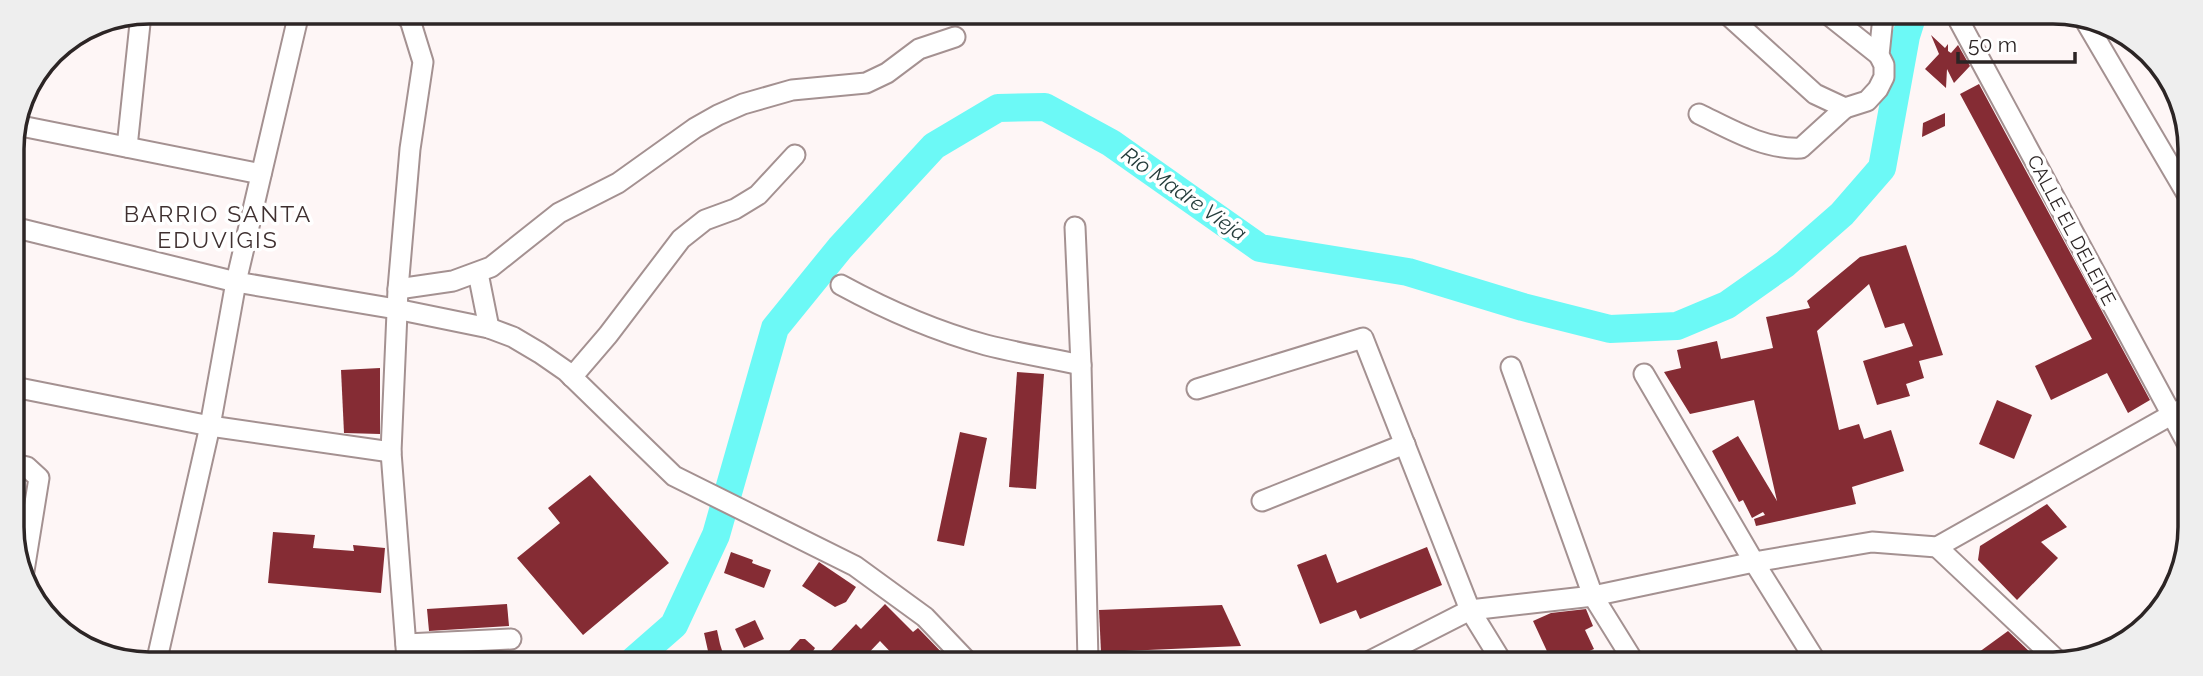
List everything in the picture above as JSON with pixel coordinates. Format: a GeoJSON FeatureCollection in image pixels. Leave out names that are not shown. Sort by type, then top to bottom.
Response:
{"type":"FeatureCollection","features":[{"type":"Feature","properties":{"kind":"street"},"geometry":{"type":"LineString","coordinates":[[159,652],[210,426],[236,282],[296,24]]}},
{"type":"Feature","properties":{"kind":"street"},"geometry":{"type":"LineString","coordinates":[[407,652],[391,452],[397,299],[410,149],[423,62],[411,24]]}},
{"type":"Feature","properties":{"kind":"street"},"geometry":{"type":"LineString","coordinates":[[1738,24],[1815,94],[1845,108]]}},
{"type":"Feature","properties":{"kind":"street"},"geometry":{"type":"LineString","coordinates":[[1699,114],[1746,137],[1791,149],[1801,148],[1845,108],[1864,103],[1878,89],[1884,77],[1884,65],[1879,55],[1840,24]]}},
{"type":"Feature","properties":{"kind":"street"},"geometry":{"type":"LineString","coordinates":[[1879,55],[1882,24]]}},
{"type":"Feature","properties":{"kind":"street","name":"CALLE EL DELEITE"},"geometry":{"type":"LineString","coordinates":[[1961,24],[2178,409]]}},
{"type":"Feature","properties":{"kind":"street"},"geometry":{"type":"LineString","coordinates":[[127,147],[140,25]]}},
{"type":"Feature","properties":{"kind":"street"},"geometry":{"type":"LineString","coordinates":[[2091,31],[2178,180]]}},
{"type":"Feature","properties":{"kind":"street"},"geometry":{"type":"LineString","coordinates":[[397,299],[478,273],[503,259],[559,213],[618,183],[695,128],[718,115],[743,104],[792,90],[866,83],[887,73],[919,49],[954,37]]}},
{"type":"Feature","properties":{"kind":"street"},"geometry":{"type":"LineString","coordinates":[[27,127],[261,174]]}},
{"type":"Feature","properties":{"kind":"street"},"geometry":{"type":"LineString","coordinates":[[572,377],[608,335],[681,239],[705,220],[735,209],[758,195],[795,155]]}},
{"type":"Feature","properties":{"kind":"street"},"geometry":{"type":"LineString","coordinates":[[1075,227],[1088,652]]}},
{"type":"Feature","properties":{"kind":"street"},"geometry":{"type":"LineString","coordinates":[[25,229],[236,282],[397,299],[513,337],[572,377],[674,476],[855,566],[925,617],[958,652]]}},
{"type":"Feature","properties":{"kind":"street"},"geometry":{"type":"LineString","coordinates":[[478,273],[488,328]]}},
{"type":"Feature","properties":{"kind":"street"},"geometry":{"type":"LineString","coordinates":[[841,285],[902,315],[958,337],[1009,351],[1081,365]]}},
{"type":"Feature","properties":{"kind":"street"},"geometry":{"type":"LineString","coordinates":[[1197,388],[1363,338],[1470,610],[1495,651]]}},
{"type":"Feature","properties":{"kind":"street"},"geometry":{"type":"LineString","coordinates":[[1511,367],[1594,596],[1627,651]]}},
{"type":"Feature","properties":{"kind":"street"},"geometry":{"type":"LineString","coordinates":[[1644,374],[1809,651]]}},
{"type":"Feature","properties":{"kind":"street"},"geometry":{"type":"LineString","coordinates":[[24,389],[210,426],[391,452]]}},
{"type":"Feature","properties":{"kind":"street"},"geometry":{"type":"LineString","coordinates":[[1389,651],[1470,610],[1594,596],[1754,562],[1872,542],[1937,547],[2178,412]]}},
{"type":"Feature","properties":{"kind":"street"},"geometry":{"type":"LineString","coordinates":[[1262,501],[1405,444]]}},
{"type":"Feature","properties":{"kind":"street"},"geometry":{"type":"LineString","coordinates":[[24,466],[39,478],[27,552]]}},
{"type":"Feature","properties":{"kind":"street"},"geometry":{"type":"LineString","coordinates":[[1937,547],[2047,651]]}},
{"type":"Feature","properties":{"kind":"street"},"geometry":{"type":"LineString","coordinates":[[408,652],[511,639]]}},
{"type":"Feature","properties":{"kind":"building"},"geometry":{"type":"Polygon","coordinates":[[[1931,35],[1945,48],[1948,44],[1948,51],[1951,53],[1958,45],[1970,66],[1954,83],[1947,69],[1946,88],[1925,69],[1939,54],[1931,35]]]}},
{"type":"Feature","properties":{"kind":"building"},"geometry":{"type":"Polygon","coordinates":[[[1979,84],[2150,400],[2128,413],[2107,373],[2051,400],[2035,366],[2092,339],[1960,94],[1979,84]]]}},
{"type":"Feature","properties":{"kind":"building"},"geometry":{"type":"Polygon","coordinates":[[[1945,113],[1945,126],[1922,137],[1923,123],[1945,113]]]}},
{"type":"Feature","properties":{"kind":"building"},"geometry":{"type":"Polygon","coordinates":[[[1906,245],[1943,355],[1919,361],[1924,378],[1906,384],[1910,396],[1877,405],[1863,361],[1913,346],[1904,323],[1885,328],[1869,284],[1817,331],[1839,430],[1859,424],[1864,439],[1891,430],[1904,471],[1852,487],[1856,504],[1756,526],[1754,519],[1765,515],[1763,512],[1752,518],[1743,500],[1739,502],[1712,451],[1738,436],[1777,501],[1754,400],[1690,414],[1664,372],[1681,368],[1677,350],[1717,341],[1721,359],[1773,348],[1766,317],[1810,308],[1807,301],[1860,257],[1906,245]]]}},
{"type":"Feature","properties":{"kind":"building"},"geometry":{"type":"Polygon","coordinates":[[[380,368],[380,434],[344,433],[341,370],[380,368]]]}},
{"type":"Feature","properties":{"kind":"building"},"geometry":{"type":"Polygon","coordinates":[[[1017,372],[1044,374],[1036,489],[1009,487],[1017,372]]]}},
{"type":"Feature","properties":{"kind":"building"},"geometry":{"type":"Polygon","coordinates":[[[1997,400],[2032,415],[2014,459],[1979,444],[1997,400]]]}},
{"type":"Feature","properties":{"kind":"building"},"geometry":{"type":"Polygon","coordinates":[[[960,432],[987,438],[964,546],[937,541],[960,432]]]}},
{"type":"Feature","properties":{"kind":"building"},"geometry":{"type":"Polygon","coordinates":[[[590,475],[669,563],[583,635],[517,558],[560,523],[548,508],[590,475]]]}},
{"type":"Feature","properties":{"kind":"building"},"geometry":{"type":"Polygon","coordinates":[[[2047,504],[2067,527],[2041,542],[2058,558],[2017,600],[1978,560],[1980,546],[2047,504]]]}},
{"type":"Feature","properties":{"kind":"building"},"geometry":{"type":"Polygon","coordinates":[[[273,532],[315,535],[313,548],[354,551],[353,545],[385,548],[381,593],[268,583],[273,532]]]}},
{"type":"Feature","properties":{"kind":"building"},"geometry":{"type":"Polygon","coordinates":[[[1427,547],[1442,585],[1360,619],[1356,610],[1320,624],[1297,565],[1326,554],[1337,583],[1427,547]]]}},
{"type":"Feature","properties":{"kind":"building"},"geometry":{"type":"Polygon","coordinates":[[[731,552],[771,570],[764,588],[724,573],[731,552]]]}},
{"type":"Feature","properties":{"kind":"building"},"geometry":{"type":"Polygon","coordinates":[[[819,562],[856,587],[846,602],[835,607],[802,586],[819,562]]]}},
{"type":"Feature","properties":{"kind":"building"},"geometry":{"type":"Polygon","coordinates":[[[507,604],[509,626],[429,631],[427,609],[507,604]]]}},
{"type":"Feature","properties":{"kind":"building"},"geometry":{"type":"Polygon","coordinates":[[[885,604],[913,632],[918,628],[941,652],[890,652],[880,641],[870,652],[830,652],[856,624],[861,629],[885,604]]]}},
{"type":"Feature","properties":{"kind":"building"},"geometry":{"type":"Polygon","coordinates":[[[1222,605],[1241,646],[1101,652],[1099,610],[1222,605]]]}},
{"type":"Feature","properties":{"kind":"building"},"geometry":{"type":"Polygon","coordinates":[[[1586,609],[1593,626],[1585,630],[1594,649],[1547,651],[1533,621],[1551,613],[1586,609]]]}},
{"type":"Feature","properties":{"kind":"building"},"geometry":{"type":"Polygon","coordinates":[[[755,620],[764,639],[744,648],[735,629],[755,620]]]}},
{"type":"Feature","properties":{"kind":"building"},"geometry":{"type":"Polygon","coordinates":[[[717,630],[722,652],[708,652],[704,633],[717,630]]]}},
{"type":"Feature","properties":{"kind":"building"},"geometry":{"type":"Polygon","coordinates":[[[2008,631],[2029,651],[1980,651],[2008,631]]]}},
{"type":"Feature","properties":{"kind":"building"},"geometry":{"type":"Polygon","coordinates":[[[800,639],[805,639],[815,648],[813,652],[788,652],[800,639]]]}},
{"type":"Feature","properties":{"kind":"waterway","name":"Río Madre Vieja"},"geometry":{"type":"LineString","coordinates":[[643,652],[674,625],[716,535],[775,328],[840,248],[934,146],[998,108],[1045,107],[1111,143],[1260,248],[1408,272],[1523,307],[1610,329],[1677,326],[1727,305],[1785,264],[1842,214],[1882,168],[1910,24]]}},
{"type":"Feature","properties":{"kind":"district","name":"BARRIO SANTA EDUVIGIS"},"geometry":{"type":"Point","coordinates":[218,227]}}]}
